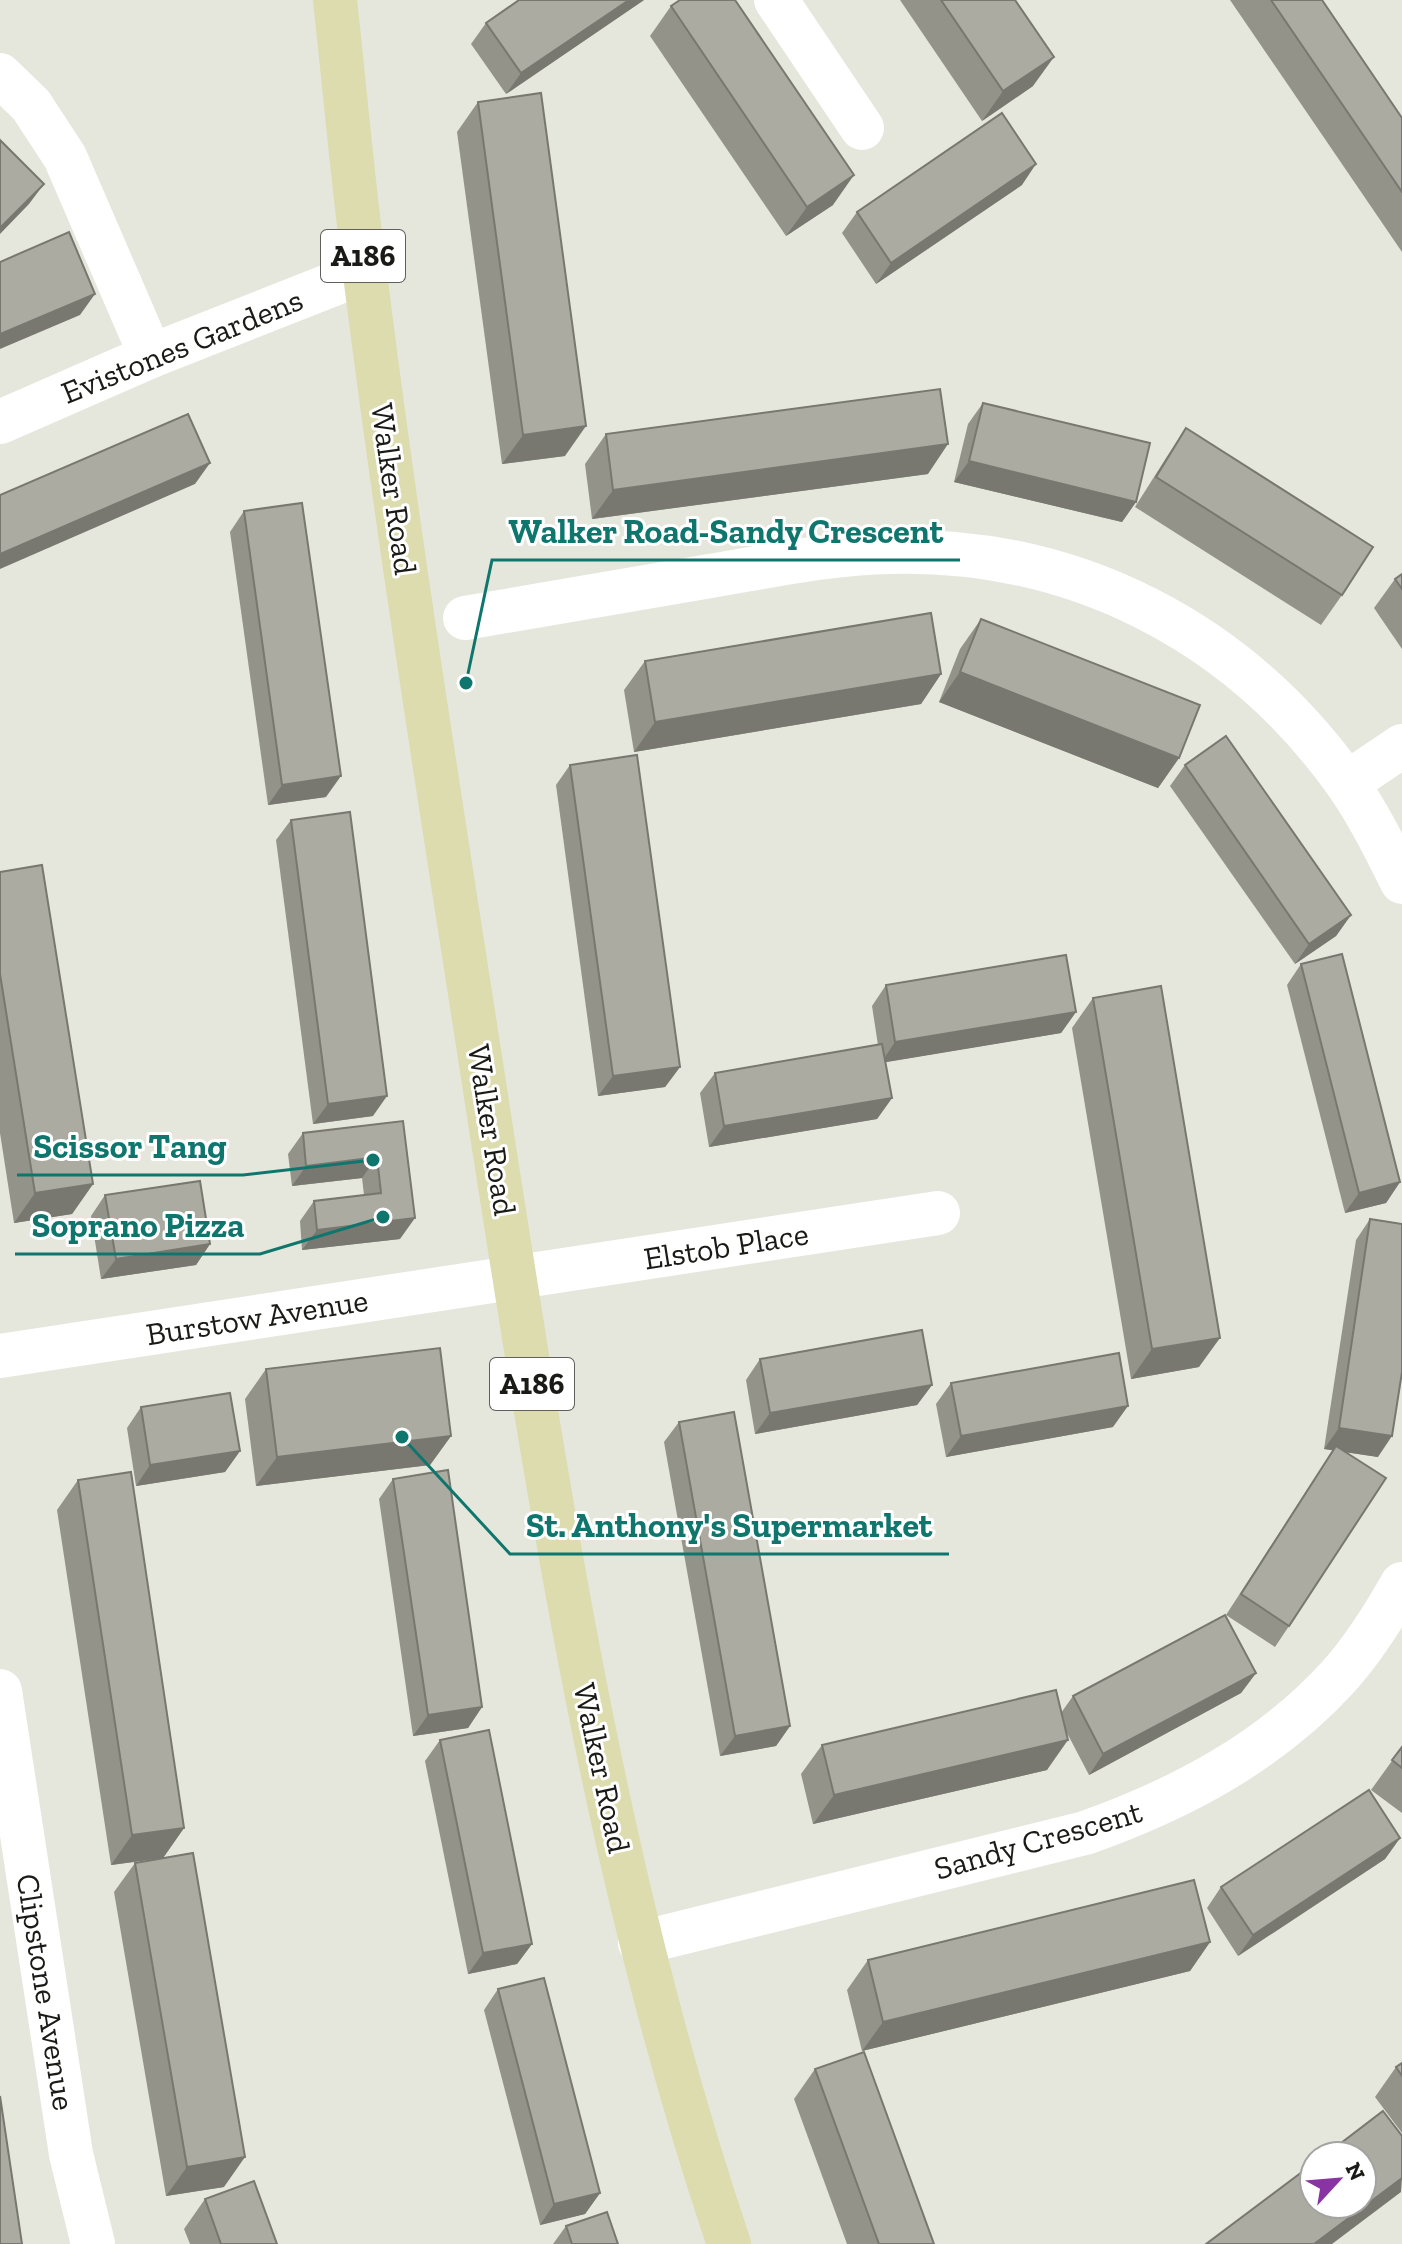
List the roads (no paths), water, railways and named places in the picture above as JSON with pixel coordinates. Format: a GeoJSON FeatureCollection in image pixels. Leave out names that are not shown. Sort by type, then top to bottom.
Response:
{"type":"FeatureCollection","features":[{"type":"Feature","properties":{"kind":"main road","name":"Walker Road"},"geometry":{"type":"LineString","coordinates":[[335,0],[364,272],[425,700],[562,1565],[593,1728],[640,1943],[671,2060],[729,2244]]}},
{"type":"Feature","properties":{"kind":"street"},"geometry":{"type":"LineString","coordinates":[[776,0],[862,128]]}},
{"type":"Feature","properties":{"kind":"street"},"geometry":{"type":"LineString","coordinates":[[0,75],[31,105],[65,157],[151,356]]}},
{"type":"Feature","properties":{"kind":"street","name":"Evistones Gardens"},"geometry":{"type":"LineString","coordinates":[[0,422],[151,356],[364,272]]}},
{"type":"Feature","properties":{"kind":"street"},"geometry":{"type":"LineString","coordinates":[[465,618],[824,556],[890,552],[951,553],[1016,564],[1084,581],[1139,602],[1193,634],[1251,676],[1302,727],[1347,783],[1402,882]]}},
{"type":"Feature","properties":{"kind":"street"},"geometry":{"type":"LineString","coordinates":[[1347,783],[1402,746]]}},
{"type":"Feature","properties":{"kind":"street","name":"Elstob Place"},"geometry":{"type":"LineString","coordinates":[[515,1278],[938,1213]]}},
{"type":"Feature","properties":{"kind":"street","name":"Burstow Avenue"},"geometry":{"type":"LineString","coordinates":[[0,1356],[515,1278]]}},
{"type":"Feature","properties":{"kind":"street","name":"Sandy Crescent"},"geometry":{"type":"LineString","coordinates":[[640,1943],[1085,1833],[1142,1813],[1193,1788],[1252,1753],[1300,1714],[1340,1675],[1379,1624],[1402,1584]]}},
{"type":"Feature","properties":{"kind":"street","name":"Clipstone Avenue"},"geometry":{"type":"LineString","coordinates":[[0,1691],[71,2154],[93,2244]]}},
{"type":"Feature","properties":{"kind":"place","name":"Walker Road-Sandy Crescent"},"geometry":{"type":"Point","coordinates":[466,683]}},
{"type":"Feature","properties":{"kind":"place","name":"Scissor Tang"},"geometry":{"type":"Point","coordinates":[373,1160]}},
{"type":"Feature","properties":{"kind":"place","name":"Soprano Pizza"},"geometry":{"type":"Point","coordinates":[383,1217]}},
{"type":"Feature","properties":{"kind":"place","name":"St. Anthony's Supermarket"},"geometry":{"type":"Point","coordinates":[402,1437]}}]}
